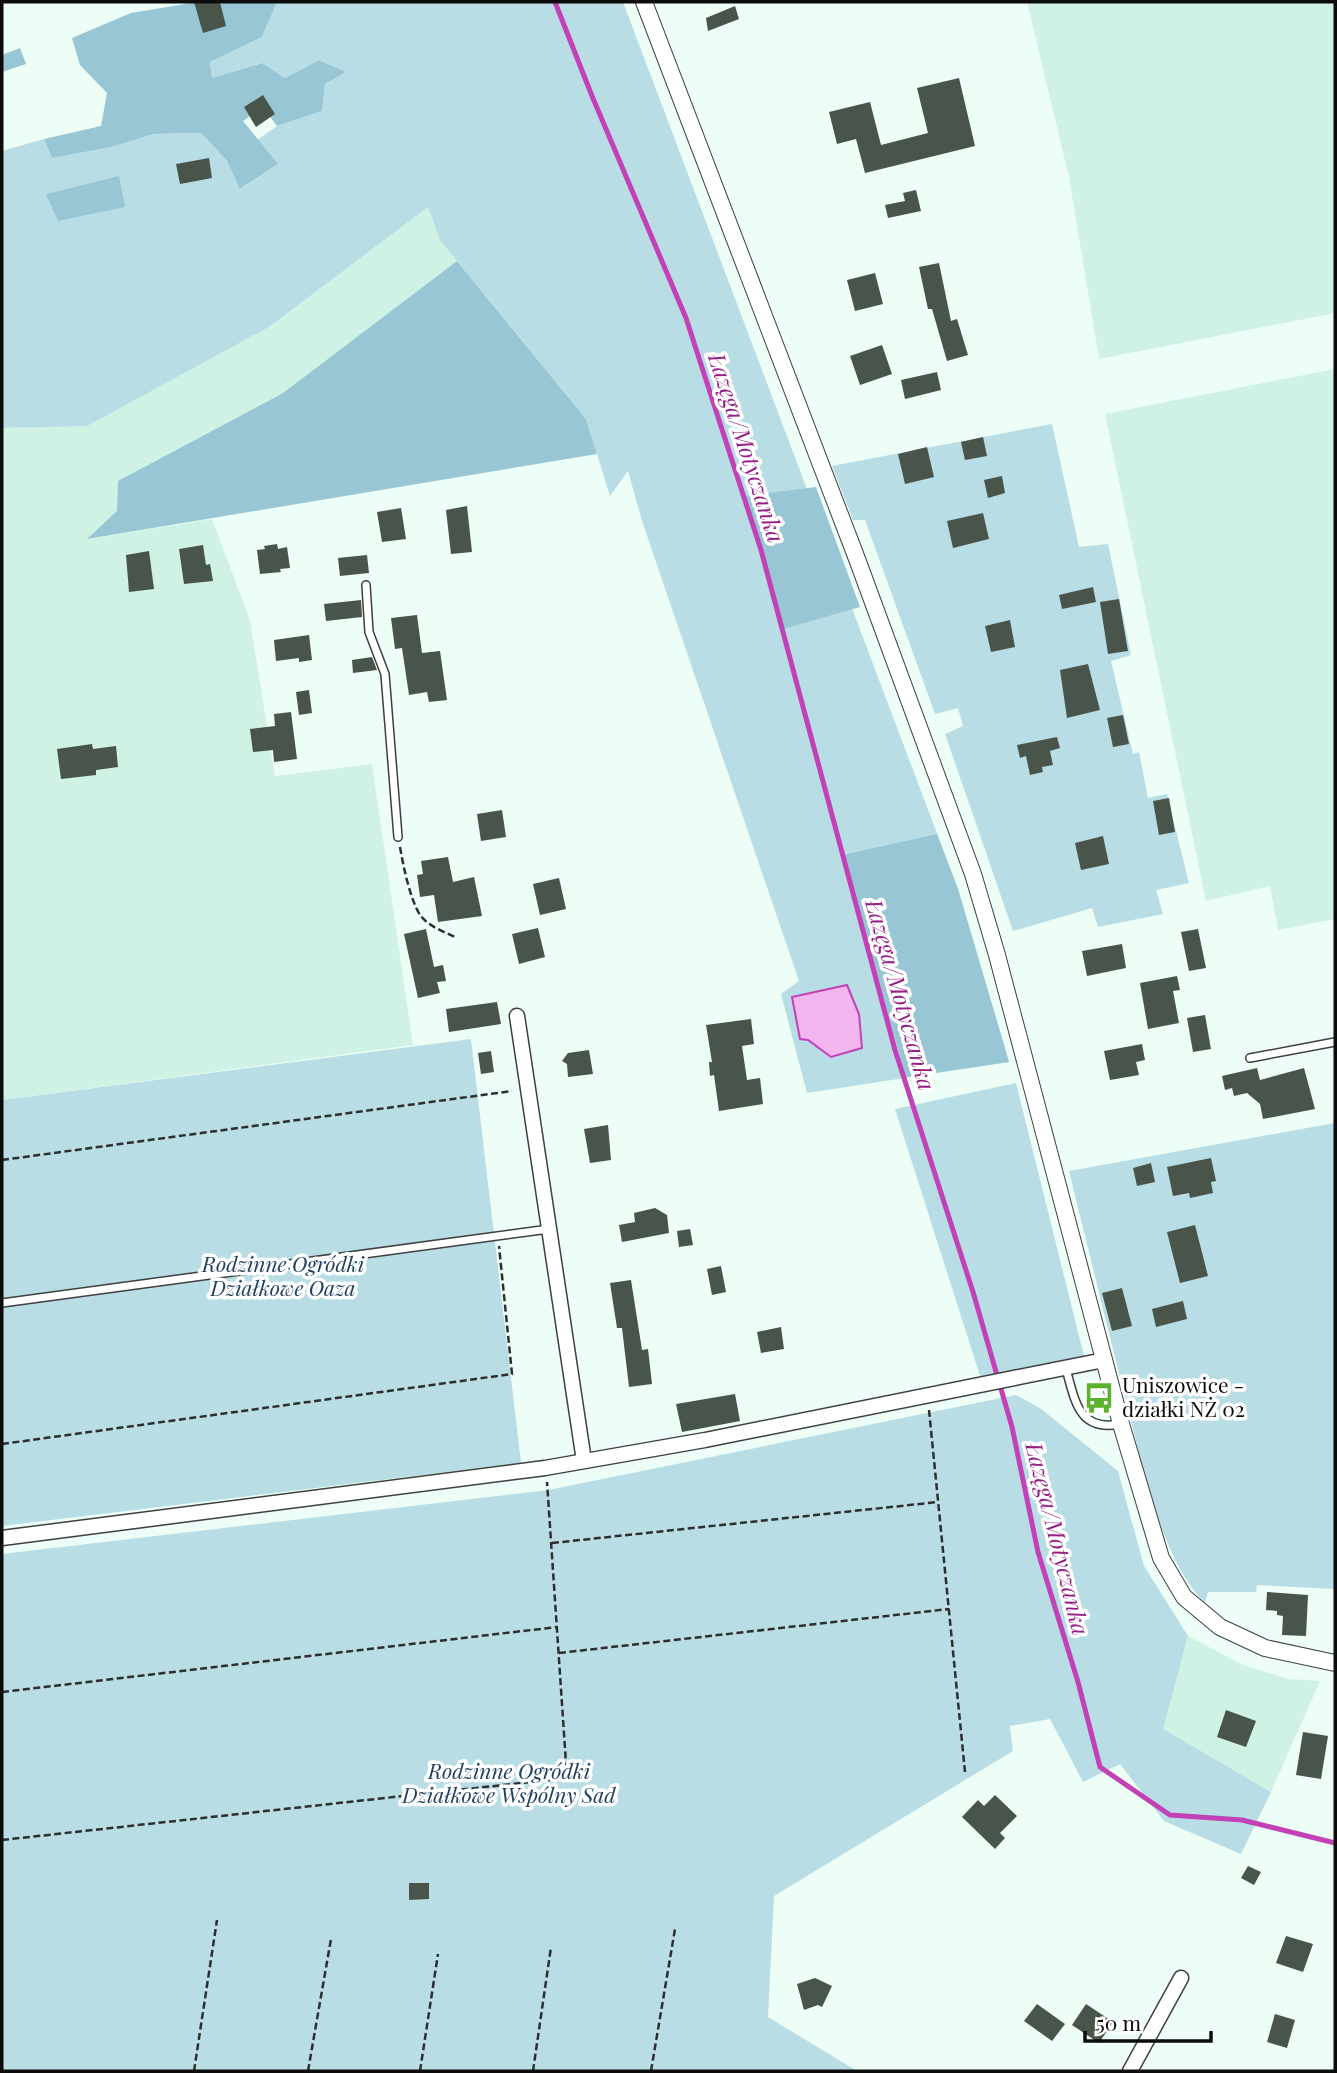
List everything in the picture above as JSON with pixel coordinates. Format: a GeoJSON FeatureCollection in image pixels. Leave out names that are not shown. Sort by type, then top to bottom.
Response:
{"type":"FeatureCollection","features":[{"type":"Feature","properties":{"kind":"street"},"geometry":{"type":"LineString","coordinates":[[644,2],[857,559],[973,874],[1121,1424],[1161,1558],[1175,1586],[1220,1627],[1277,1652],[1335,1664]]}},
{"type":"Feature","properties":{"kind":"street"},"geometry":{"type":"LineString","coordinates":[[517,1016],[584,1461]]}},
{"type":"Feature","properties":{"kind":"street"},"geometry":{"type":"LineString","coordinates":[[2,1538],[545,1468],[1104,1360]]}},
{"type":"Feature","properties":{"kind":"street"},"geometry":{"type":"LineString","coordinates":[[1130,2071],[1181,1978]]}},
{"type":"Feature","properties":{"kind":"lane"},"geometry":{"type":"LineString","coordinates":[[366,585],[369,632],[385,674],[398,837]]}},
{"type":"Feature","properties":{"kind":"lane"},"geometry":{"type":"LineString","coordinates":[[1250,1058],[1335,1042]]}},
{"type":"Feature","properties":{"kind":"lane"},"geometry":{"type":"LineString","coordinates":[[2,1303],[550,1229]]}},
{"type":"Feature","properties":{"kind":"lane"},"geometry":{"type":"LineString","coordinates":[[1066,1368],[1075,1402],[1085,1417],[1107,1426],[1121,1424]]}},
{"type":"Feature","properties":{"kind":"path"},"geometry":{"type":"LineString","coordinates":[[398,837],[405,875],[420,915],[434,928],[457,938]]}},
{"type":"Feature","properties":{"kind":"path"},"geometry":{"type":"LineString","coordinates":[[2,1160],[529,1089]]}},
{"type":"Feature","properties":{"kind":"path"},"geometry":{"type":"LineString","coordinates":[[2,1444],[512,1374],[498,1236]]}},
{"type":"Feature","properties":{"kind":"path"},"geometry":{"type":"LineString","coordinates":[[928,1396],[965,1772]]}},
{"type":"Feature","properties":{"kind":"path"},"geometry":{"type":"LineString","coordinates":[[2,1840],[567,1778],[545,1468]]}},
{"type":"Feature","properties":{"kind":"path"},"geometry":{"type":"LineString","coordinates":[[552,1543],[938,1502]]}},
{"type":"Feature","properties":{"kind":"path"},"geometry":{"type":"LineString","coordinates":[[559,1653],[949,1608]]}},
{"type":"Feature","properties":{"kind":"path"},"geometry":{"type":"LineString","coordinates":[[2,1692],[557,1627]]}},
{"type":"Feature","properties":{"kind":"path"},"geometry":{"type":"LineString","coordinates":[[194,2071],[217,1920]]}},
{"type":"Feature","properties":{"kind":"path"},"geometry":{"type":"LineString","coordinates":[[652,2071],[675,1929]]}},
{"type":"Feature","properties":{"kind":"path"},"geometry":{"type":"LineString","coordinates":[[308,2071],[331,1939]]}},
{"type":"Feature","properties":{"kind":"path"},"geometry":{"type":"LineString","coordinates":[[533,2071],[551,1947]]}},
{"type":"Feature","properties":{"kind":"path"},"geometry":{"type":"LineString","coordinates":[[420,2071],[438,1954]]}},
{"type":"Feature","properties":{"kind":"green space"},"geometry":{"type":"Polygon","coordinates":[[[277,2],[623,2],[958,889],[1009,1062],[807,1093],[781,994],[799,981],[642,521],[628,471],[610,496],[586,419],[440,240],[428,207],[269,327],[87,426],[2,428],[2,151],[44,139],[52,158],[112,147],[154,134],[201,133],[227,161],[241,189],[278,164],[257,140],[277,126],[322,111],[325,84],[345,72],[319,60],[285,78],[261,63],[212,78],[210,62],[262,37],[277,2]]]}},
{"type":"Feature","properties":{"kind":"green space"},"geometry":{"type":"Polygon","coordinates":[[[1027,2],[1335,2],[1335,313],[1099,359],[1069,177],[1027,2]]]}},
{"type":"Feature","properties":{"kind":"green space"},"geometry":{"type":"Polygon","coordinates":[[[428,207],[457,261],[283,393],[119,481],[117,511],[89,539],[212,519],[250,620],[275,776],[372,764],[413,1045],[2,1100],[2,428],[87,425],[269,327],[428,207]]]}},
{"type":"Feature","properties":{"kind":"green space"},"geometry":{"type":"Polygon","coordinates":[[[1335,369],[1335,919],[1278,930],[1270,886],[1206,901],[1105,414],[1335,369]]]}},
{"type":"Feature","properties":{"kind":"green space"},"geometry":{"type":"Polygon","coordinates":[[[1052,424],[1079,547],[1108,544],[1131,655],[1111,661],[1133,754],[1139,752],[1148,798],[1167,794],[1189,883],[1156,890],[1163,914],[1098,927],[1092,908],[1013,931],[945,734],[963,726],[958,708],[935,714],[865,520],[853,520],[832,466],[1052,424]]]}},
{"type":"Feature","properties":{"kind":"green space","name":"Rodzinne Ogródki Działkowe Oaza"},"geometry":{"type":"Polygon","coordinates":[[[471,1039],[521,1463],[2,1526],[2,1100],[471,1039]]]}},
{"type":"Feature","properties":{"kind":"green space"},"geometry":{"type":"Polygon","coordinates":[[[1016,1083],[1084,1356],[981,1379],[895,1109],[1016,1083]]]}},
{"type":"Feature","properties":{"kind":"green space"},"geometry":{"type":"Polygon","coordinates":[[[1335,1123],[1335,1589],[1257,1585],[1256,1592],[1208,1592],[1205,1603],[1175,1559],[1153,1502],[1069,1171],[1335,1123]]]}},
{"type":"Feature","properties":{"kind":"green space","name":"Rodzinne Ogródki Działkowe Wspólny Sad"},"geometry":{"type":"Polygon","coordinates":[[[1016,1395],[1040,1408],[1118,1471],[1144,1566],[1188,1636],[1163,1729],[1271,1792],[1241,1854],[1164,1821],[1120,1764],[1083,1782],[1050,1719],[1010,1726],[1009,1720],[1013,1751],[774,1896],[768,2017],[857,2071],[2,2071],[2,1554],[548,1490],[1016,1395]]]}},
{"type":"Feature","properties":{"kind":"green space"},"geometry":{"type":"Polygon","coordinates":[[[1188,1636],[1243,1665],[1289,1679],[1320,1681],[1271,1792],[1162,1729],[1188,1636]]]}},
{"type":"Feature","properties":{"kind":"shaded area"},"geometry":{"type":"Polygon","coordinates":[[[197,2],[277,2],[262,37],[210,62],[212,78],[262,63],[285,78],[319,60],[346,72],[325,84],[322,111],[277,126],[263,107],[243,121],[278,164],[240,189],[227,161],[201,133],[154,134],[112,147],[52,158],[44,139],[101,126],[107,93],[80,65],[72,38],[131,13],[197,2]]]}},
{"type":"Feature","properties":{"kind":"shaded area"},"geometry":{"type":"Polygon","coordinates":[[[20,48],[26,64],[2,72],[2,55],[20,48]]]}},
{"type":"Feature","properties":{"kind":"shaded area"},"geometry":{"type":"Polygon","coordinates":[[[119,176],[125,207],[58,221],[46,194],[119,176]]]}},
{"type":"Feature","properties":{"kind":"shaded area"},"geometry":{"type":"Polygon","coordinates":[[[457,261],[586,419],[597,454],[87,539],[117,511],[118,481],[283,393],[457,261]]]}},
{"type":"Feature","properties":{"kind":"shaded area"},"geometry":{"type":"Polygon","coordinates":[[[816,487],[860,607],[783,629],[744,496],[816,487]]]}},
{"type":"Feature","properties":{"kind":"shaded area"},"geometry":{"type":"Polygon","coordinates":[[[937,834],[958,889],[1009,1062],[906,1077],[843,855],[937,834]]]}},
{"type":"Feature","properties":{"kind":"shaded area"},"geometry":{"type":"Polygon","coordinates":[[[847,985],[859,1014],[862,1048],[831,1057],[808,1040],[800,1039],[792,997],[847,985]]]}},
{"type":"Feature","properties":{"kind":"building"},"geometry":{"type":"Polygon","coordinates":[[[194,2],[220,2],[226,26],[203,33],[194,2]]]}},
{"type":"Feature","properties":{"kind":"building"},"geometry":{"type":"Polygon","coordinates":[[[735,6],[739,19],[708,31],[706,18],[735,6]]]}},
{"type":"Feature","properties":{"kind":"building"},"geometry":{"type":"Polygon","coordinates":[[[959,78],[975,146],[865,173],[856,139],[837,144],[829,112],[870,102],[881,145],[928,133],[917,88],[959,78]]]}},
{"type":"Feature","properties":{"kind":"building"},"geometry":{"type":"Polygon","coordinates":[[[263,95],[275,114],[256,127],[244,107],[263,95]]]}},
{"type":"Feature","properties":{"kind":"building"},"geometry":{"type":"Polygon","coordinates":[[[209,158],[212,178],[180,184],[176,164],[209,158]]]}},
{"type":"Feature","properties":{"kind":"building"},"geometry":{"type":"Polygon","coordinates":[[[916,190],[921,211],[888,218],[885,205],[905,201],[903,193],[916,190]]]}},
{"type":"Feature","properties":{"kind":"building"},"geometry":{"type":"Polygon","coordinates":[[[939,263],[951,321],[957,319],[968,355],[947,361],[932,309],[928,309],[919,267],[939,263]]]}},
{"type":"Feature","properties":{"kind":"building"},"geometry":{"type":"Polygon","coordinates":[[[875,273],[883,304],[855,311],[847,280],[875,273]]]}},
{"type":"Feature","properties":{"kind":"building"},"geometry":{"type":"Polygon","coordinates":[[[882,345],[892,374],[860,385],[850,356],[882,345]]]}},
{"type":"Feature","properties":{"kind":"building"},"geometry":{"type":"Polygon","coordinates":[[[937,372],[941,390],[905,399],[901,380],[937,372]]]}},
{"type":"Feature","properties":{"kind":"building"},"geometry":{"type":"Polygon","coordinates":[[[983,437],[987,456],[965,460],[961,442],[983,437]]]}},
{"type":"Feature","properties":{"kind":"building"},"geometry":{"type":"Polygon","coordinates":[[[927,447],[934,477],[905,484],[898,454],[927,447]]]}},
{"type":"Feature","properties":{"kind":"building"},"geometry":{"type":"Polygon","coordinates":[[[1002,476],[1005,493],[988,498],[984,480],[1002,476]]]}},
{"type":"Feature","properties":{"kind":"building"},"geometry":{"type":"Polygon","coordinates":[[[467,506],[472,552],[451,554],[446,510],[467,506]]]}},
{"type":"Feature","properties":{"kind":"building"},"geometry":{"type":"Polygon","coordinates":[[[401,508],[406,539],[382,542],[377,512],[401,508]]]}},
{"type":"Feature","properties":{"kind":"building"},"geometry":{"type":"Polygon","coordinates":[[[983,513],[989,539],[953,548],[947,521],[983,513]]]}},
{"type":"Feature","properties":{"kind":"building"},"geometry":{"type":"Polygon","coordinates":[[[277,544],[278,549],[287,547],[290,568],[280,569],[281,572],[260,574],[257,550],[277,544]]]}},
{"type":"Feature","properties":{"kind":"building"},"geometry":{"type":"Polygon","coordinates":[[[203,545],[206,565],[210,564],[213,581],[184,584],[179,549],[203,545]]]}},
{"type":"Feature","properties":{"kind":"building"},"geometry":{"type":"Polygon","coordinates":[[[149,551],[154,589],[129,592],[126,555],[149,551]]]}},
{"type":"Feature","properties":{"kind":"building"},"geometry":{"type":"Polygon","coordinates":[[[367,555],[369,573],[340,576],[338,558],[367,555]]]}},
{"type":"Feature","properties":{"kind":"building"},"geometry":{"type":"Polygon","coordinates":[[[1093,587],[1096,602],[1062,609],[1059,595],[1093,587]]]}},
{"type":"Feature","properties":{"kind":"building"},"geometry":{"type":"Polygon","coordinates":[[[1119,599],[1128,651],[1108,654],[1100,602],[1119,599]]]}},
{"type":"Feature","properties":{"kind":"building"},"geometry":{"type":"Polygon","coordinates":[[[361,600],[362,617],[326,621],[324,604],[361,600]]]}},
{"type":"Feature","properties":{"kind":"building"},"geometry":{"type":"Polygon","coordinates":[[[417,615],[422,653],[440,651],[447,700],[429,702],[427,692],[409,695],[402,648],[395,649],[391,618],[417,615]]]}},
{"type":"Feature","properties":{"kind":"building"},"geometry":{"type":"Polygon","coordinates":[[[1010,620],[1015,647],[991,652],[985,626],[1010,620]]]}},
{"type":"Feature","properties":{"kind":"building"},"geometry":{"type":"Polygon","coordinates":[[[309,635],[312,660],[299,662],[299,658],[276,661],[274,640],[309,635]]]}},
{"type":"Feature","properties":{"kind":"building"},"geometry":{"type":"Polygon","coordinates":[[[372,657],[377,670],[353,673],[352,660],[372,657]]]}},
{"type":"Feature","properties":{"kind":"building"},"geometry":{"type":"Polygon","coordinates":[[[1088,664],[1100,710],[1067,718],[1060,670],[1088,664]]]}},
{"type":"Feature","properties":{"kind":"building"},"geometry":{"type":"Polygon","coordinates":[[[309,690],[312,713],[299,715],[296,692],[309,690]]]}},
{"type":"Feature","properties":{"kind":"building"},"geometry":{"type":"Polygon","coordinates":[[[291,712],[297,759],[274,762],[273,750],[253,752],[250,729],[275,726],[274,714],[291,712]]]}},
{"type":"Feature","properties":{"kind":"building"},"geometry":{"type":"Polygon","coordinates":[[[1123,715],[1129,744],[1113,747],[1107,718],[1123,715]]]}},
{"type":"Feature","properties":{"kind":"building"},"geometry":{"type":"Polygon","coordinates":[[[1057,737],[1060,748],[1050,751],[1053,765],[1042,767],[1043,772],[1030,775],[1026,756],[1020,758],[1017,745],[1057,737]]]}},
{"type":"Feature","properties":{"kind":"building"},"geometry":{"type":"Polygon","coordinates":[[[92,744],[93,749],[116,746],[118,767],[96,770],[96,775],[61,779],[57,749],[92,744]]]}},
{"type":"Feature","properties":{"kind":"building"},"geometry":{"type":"Polygon","coordinates":[[[1169,798],[1175,832],[1159,835],[1153,801],[1169,798]]]}},
{"type":"Feature","properties":{"kind":"building"},"geometry":{"type":"Polygon","coordinates":[[[502,810],[506,837],[481,841],[477,814],[502,810]]]}},
{"type":"Feature","properties":{"kind":"building"},"geometry":{"type":"Polygon","coordinates":[[[1103,836],[1109,864],[1081,870],[1075,843],[1103,836]]]}},
{"type":"Feature","properties":{"kind":"building"},"geometry":{"type":"Polygon","coordinates":[[[448,857],[453,882],[474,877],[482,916],[438,922],[434,895],[420,897],[417,875],[423,874],[421,861],[448,857]]]}},
{"type":"Feature","properties":{"kind":"building"},"geometry":{"type":"Polygon","coordinates":[[[559,878],[566,909],[540,915],[533,884],[559,878]]]}},
{"type":"Feature","properties":{"kind":"building"},"geometry":{"type":"Polygon","coordinates":[[[538,928],[545,957],[519,964],[512,934],[538,928]]]}},
{"type":"Feature","properties":{"kind":"building"},"geometry":{"type":"Polygon","coordinates":[[[426,929],[434,967],[443,965],[446,981],[437,982],[440,993],[418,998],[404,934],[426,929]]]}},
{"type":"Feature","properties":{"kind":"building"},"geometry":{"type":"Polygon","coordinates":[[[1198,929],[1206,968],[1189,971],[1181,932],[1198,929]]]}},
{"type":"Feature","properties":{"kind":"building"},"geometry":{"type":"Polygon","coordinates":[[[1122,944],[1126,968],[1087,976],[1082,951],[1122,944]]]}},
{"type":"Feature","properties":{"kind":"building"},"geometry":{"type":"Polygon","coordinates":[[[1177,976],[1180,990],[1173,991],[1179,1023],[1148,1029],[1140,983],[1177,976]]]}},
{"type":"Feature","properties":{"kind":"building"},"geometry":{"type":"Polygon","coordinates":[[[497,1002],[501,1024],[449,1032],[446,1009],[497,1002]]]}},
{"type":"Feature","properties":{"kind":"building"},"geometry":{"type":"Polygon","coordinates":[[[1205,1015],[1211,1049],[1193,1052],[1187,1018],[1205,1015]]]}},
{"type":"Feature","properties":{"kind":"building"},"geometry":{"type":"Polygon","coordinates":[[[751,1019],[754,1044],[742,1046],[747,1080],[760,1078],[763,1104],[719,1111],[714,1075],[710,1076],[709,1062],[712,1062],[706,1025],[751,1019]]]}},
{"type":"Feature","properties":{"kind":"building"},"geometry":{"type":"Polygon","coordinates":[[[1142,1044],[1145,1060],[1136,1062],[1139,1075],[1110,1080],[1104,1051],[1142,1044]]]}},
{"type":"Feature","properties":{"kind":"building"},"geometry":{"type":"Polygon","coordinates":[[[589,1050],[593,1074],[568,1077],[567,1064],[562,1061],[568,1053],[589,1050]]]}},
{"type":"Feature","properties":{"kind":"building"},"geometry":{"type":"Polygon","coordinates":[[[491,1051],[494,1072],[481,1074],[478,1053],[491,1051]]]}},
{"type":"Feature","properties":{"kind":"building"},"geometry":{"type":"Polygon","coordinates":[[[1257,1068],[1260,1080],[1304,1068],[1315,1109],[1263,1119],[1260,1104],[1247,1093],[1234,1096],[1232,1088],[1225,1090],[1222,1076],[1257,1068]]]}},
{"type":"Feature","properties":{"kind":"building"},"geometry":{"type":"Polygon","coordinates":[[[608,1125],[611,1160],[590,1163],[584,1129],[608,1125]]]}},
{"type":"Feature","properties":{"kind":"building"},"geometry":{"type":"Polygon","coordinates":[[[1211,1158],[1216,1181],[1211,1182],[1213,1193],[1190,1198],[1189,1193],[1173,1196],[1167,1167],[1211,1158]]]}},
{"type":"Feature","properties":{"kind":"building"},"geometry":{"type":"Polygon","coordinates":[[[1151,1163],[1155,1182],[1137,1186],[1133,1168],[1151,1163]]]}},
{"type":"Feature","properties":{"kind":"building"},"geometry":{"type":"Polygon","coordinates":[[[655,1208],[667,1215],[669,1233],[622,1242],[619,1225],[635,1222],[634,1213],[655,1208]]]}},
{"type":"Feature","properties":{"kind":"building"},"geometry":{"type":"Polygon","coordinates":[[[1195,1225],[1208,1276],[1180,1283],[1167,1232],[1195,1225]]]}},
{"type":"Feature","properties":{"kind":"building"},"geometry":{"type":"Polygon","coordinates":[[[690,1229],[693,1245],[679,1247],[677,1231],[690,1229]]]}},
{"type":"Feature","properties":{"kind":"building"},"geometry":{"type":"Polygon","coordinates":[[[721,1266],[726,1292],[712,1295],[707,1269],[721,1266]]]}},
{"type":"Feature","properties":{"kind":"building"},"geometry":{"type":"Polygon","coordinates":[[[631,1280],[642,1350],[648,1349],[652,1384],[629,1387],[622,1328],[617,1328],[610,1283],[631,1280]]]}},
{"type":"Feature","properties":{"kind":"building"},"geometry":{"type":"Polygon","coordinates":[[[1122,1288],[1132,1326],[1112,1331],[1102,1293],[1122,1288]]]}},
{"type":"Feature","properties":{"kind":"building"},"geometry":{"type":"Polygon","coordinates":[[[1183,1301],[1187,1319],[1156,1327],[1152,1309],[1183,1301]]]}},
{"type":"Feature","properties":{"kind":"building"},"geometry":{"type":"Polygon","coordinates":[[[781,1327],[784,1349],[761,1353],[757,1332],[781,1327]]]}},
{"type":"Feature","properties":{"kind":"building"},"geometry":{"type":"Polygon","coordinates":[[[735,1394],[740,1421],[682,1432],[676,1404],[735,1394]]]}},
{"type":"Feature","properties":{"kind":"building"},"geometry":{"type":"Polygon","coordinates":[[[1267,1592],[1308,1595],[1306,1636],[1282,1635],[1283,1616],[1277,1615],[1277,1611],[1266,1610],[1267,1592]]]}},
{"type":"Feature","properties":{"kind":"building"},"geometry":{"type":"Polygon","coordinates":[[[1226,1710],[1256,1721],[1246,1747],[1217,1737],[1226,1710]]]}},
{"type":"Feature","properties":{"kind":"building"},"geometry":{"type":"Polygon","coordinates":[[[1303,1732],[1328,1736],[1321,1779],[1296,1775],[1303,1732]]]}},
{"type":"Feature","properties":{"kind":"building"},"geometry":{"type":"Polygon","coordinates":[[[995,1795],[1017,1816],[1000,1833],[1005,1838],[995,1849],[962,1817],[978,1800],[984,1806],[995,1795]]]}},
{"type":"Feature","properties":{"kind":"building"},"geometry":{"type":"Polygon","coordinates":[[[1248,1866],[1261,1872],[1254,1885],[1241,1878],[1248,1866]]]}},
{"type":"Feature","properties":{"kind":"building"},"geometry":{"type":"Polygon","coordinates":[[[409,1883],[429,1883],[429,1899],[409,1900],[409,1883]]]}},
{"type":"Feature","properties":{"kind":"building"},"geometry":{"type":"Polygon","coordinates":[[[1286,1936],[1313,1944],[1303,1972],[1276,1963],[1286,1936]]]}},
{"type":"Feature","properties":{"kind":"building"},"geometry":{"type":"Polygon","coordinates":[[[815,1978],[832,1986],[822,2007],[818,2005],[804,2010],[797,1984],[815,1978]]]}},
{"type":"Feature","properties":{"kind":"building"},"geometry":{"type":"Polygon","coordinates":[[[1037,2004],[1065,2024],[1052,2041],[1024,2021],[1037,2004]]]}},
{"type":"Feature","properties":{"kind":"building"},"geometry":{"type":"Polygon","coordinates":[[[1086,2004],[1113,2022],[1099,2043],[1072,2025],[1086,2004]]]}},
{"type":"Feature","properties":{"kind":"building"},"geometry":{"type":"Polygon","coordinates":[[[1275,2014],[1295,2020],[1287,2048],[1267,2042],[1275,2014]]]}},
{"type":"Feature","properties":{"kind":"waterway","name":"Łazęga/Motyczanka"},"geometry":{"type":"LineString","coordinates":[[555,2],[686,318],[761,550],[895,1050],[973,1292],[1012,1427],[1038,1552],[1078,1682],[1100,1767],[1170,1815],[1242,1820],[1335,1843]]}},
{"type":"Feature","properties":{"kind":"place","name":"Uniszowice - działki NŻ 02"},"geometry":{"type":"Point","coordinates":[1099,1398]}}]}
